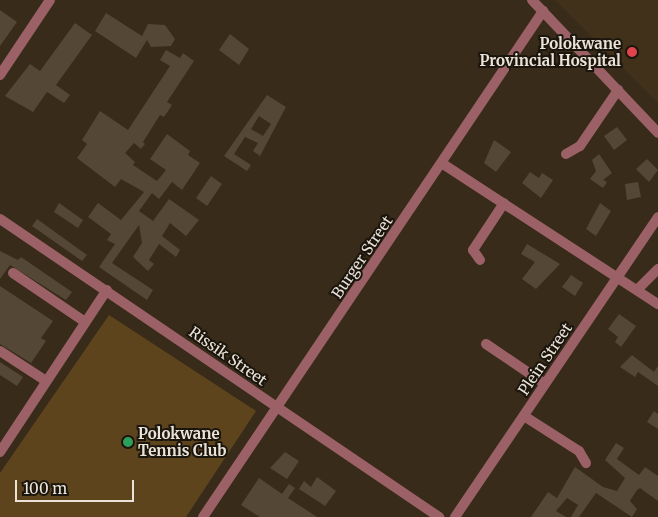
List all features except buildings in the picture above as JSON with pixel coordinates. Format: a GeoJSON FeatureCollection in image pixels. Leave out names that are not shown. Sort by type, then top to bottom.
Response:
{"type":"FeatureCollection","features":[{"type":"Feature","properties":{"kind":"street"},"geometry":{"type":"LineString","coordinates":[[0,75],[50,0]]}},
{"type":"Feature","properties":{"kind":"street"},"geometry":{"type":"LineString","coordinates":[[532,0],[658,133]]}},
{"type":"Feature","properties":{"kind":"street","name":"Burger Street"},"geometry":{"type":"LineString","coordinates":[[203,517],[544,12]]}},
{"type":"Feature","properties":{"kind":"street"},"geometry":{"type":"LineString","coordinates":[[566,154],[580,146],[618,90]]}},
{"type":"Feature","properties":{"kind":"street"},"geometry":{"type":"LineString","coordinates":[[443,164],[658,304]]}},
{"type":"Feature","properties":{"kind":"street"},"geometry":{"type":"LineString","coordinates":[[480,260],[473,250],[504,203]]}},
{"type":"Feature","properties":{"kind":"street","name":"Plein Street"},"geometry":{"type":"LineString","coordinates":[[455,517],[658,216]]}},
{"type":"Feature","properties":{"kind":"street","name":"Rissik Street"},"geometry":{"type":"LineString","coordinates":[[0,219],[439,517]]}},
{"type":"Feature","properties":{"kind":"street"},"geometry":{"type":"LineString","coordinates":[[638,290],[658,270]]}},
{"type":"Feature","properties":{"kind":"street"},"geometry":{"type":"LineString","coordinates":[[13,273],[85,322]]}},
{"type":"Feature","properties":{"kind":"street"},"geometry":{"type":"LineString","coordinates":[[0,452],[107,290]]}},
{"type":"Feature","properties":{"kind":"street"},"geometry":{"type":"LineString","coordinates":[[486,344],[545,384]]}},
{"type":"Feature","properties":{"kind":"street"},"geometry":{"type":"LineString","coordinates":[[0,350],[46,381]]}},
{"type":"Feature","properties":{"kind":"street"},"geometry":{"type":"LineString","coordinates":[[524,416],[579,451],[586,463]]}},
{"type":"Feature","properties":{"kind":"shaded area","name":"Polokwane Provincial Hospital"},"geometry":{"type":"Polygon","coordinates":[[[555,0],[658,0],[658,103],[555,0]]]}},
{"type":"Feature","properties":{"kind":"shaded area","name":"Polokwane Tennis Club"},"geometry":{"type":"Polygon","coordinates":[[[109,315],[256,411],[186,517],[0,517],[0,473],[109,315]]]}},
{"type":"Feature","properties":{"kind":"place","name":"Polokwane Provincial Hospital"},"geometry":{"type":"Point","coordinates":[632,52]}},
{"type":"Feature","properties":{"kind":"place","name":"Polokwane Tennis Club"},"geometry":{"type":"Point","coordinates":[128,442]}}]}
